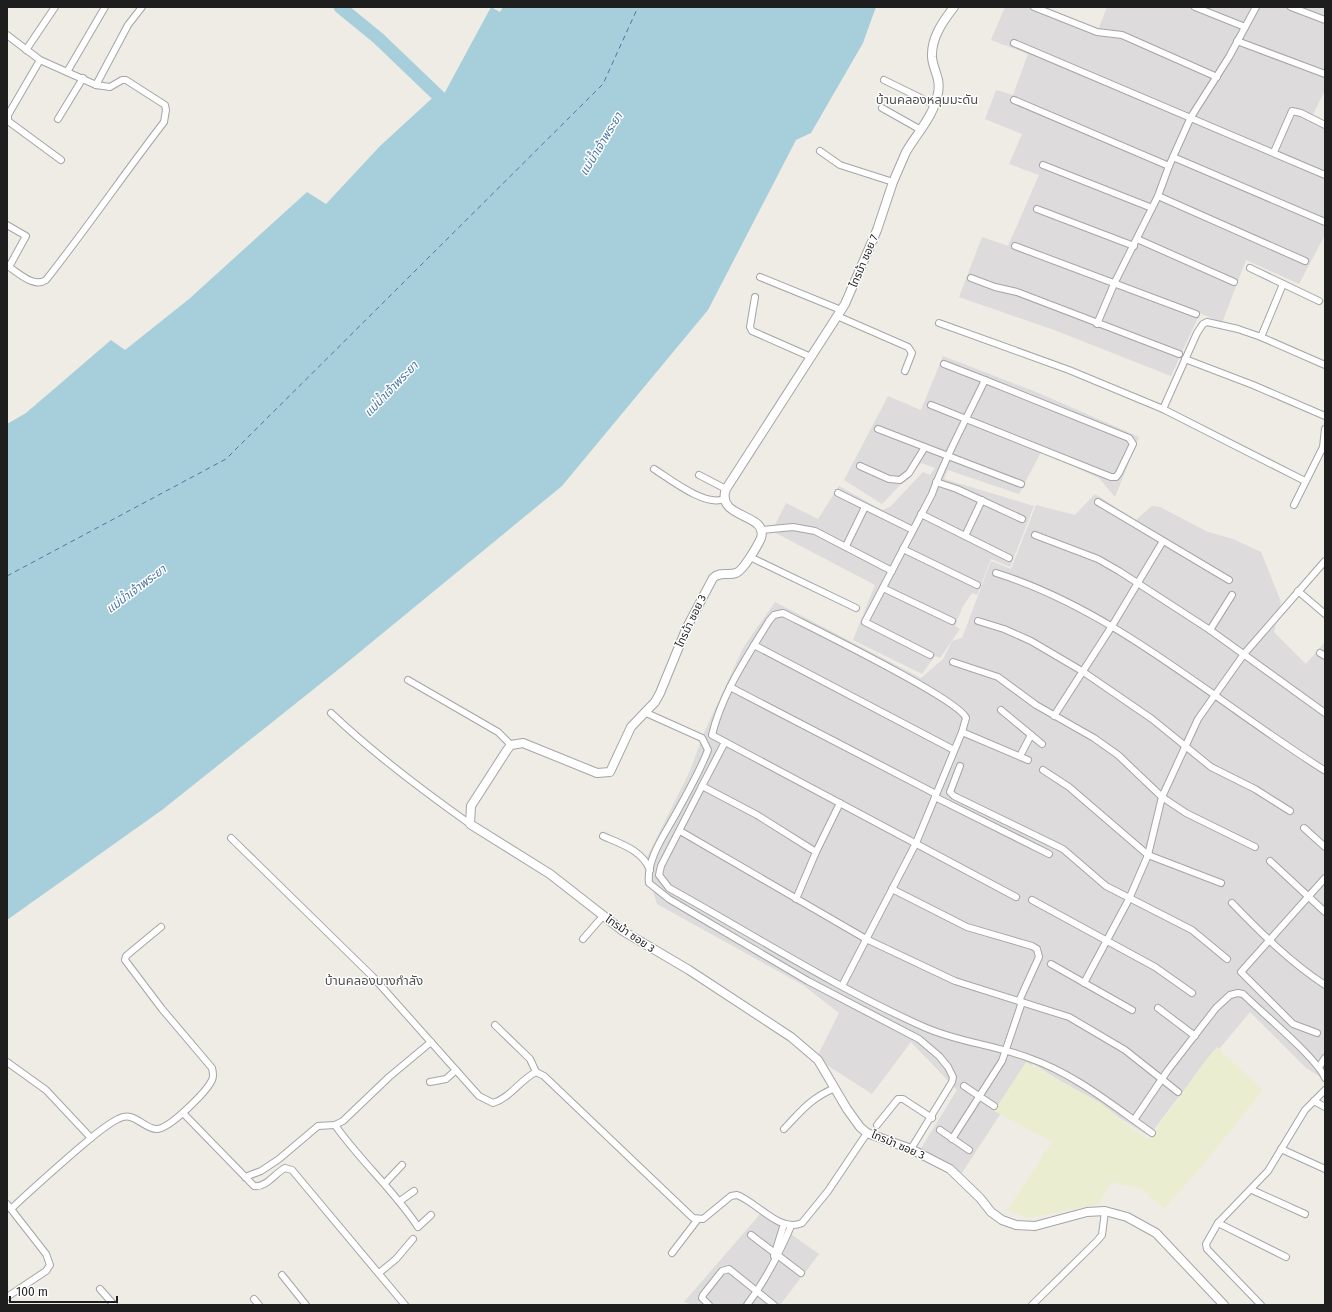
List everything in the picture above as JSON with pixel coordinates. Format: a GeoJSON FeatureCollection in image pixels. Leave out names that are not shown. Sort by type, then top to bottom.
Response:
{"type":"FeatureCollection","features":[{"type":"Feature","properties":{"kind":"street"},"geometry":{"type":"LineString","coordinates":[[26,50],[55,7]]}},
{"type":"Feature","properties":{"kind":"street"},"geometry":{"type":"LineString","coordinates":[[67,72],[105,7]]}},
{"type":"Feature","properties":{"kind":"street"},"geometry":{"type":"LineString","coordinates":[[96,85],[128,25],[142,7]]}},
{"type":"Feature","properties":{"kind":"street","name":"ไทรม้า ซอย 7"},"geometry":{"type":"LineString","coordinates":[[724,499],[726,489],[839,313],[858,277],[877,230],[893,182],[906,152],[914,137],[921,130],[935,105],[939,85],[938,76],[932,58],[933,48],[937,32],[954,7]]}},
{"type":"Feature","properties":{"kind":"street"},"geometry":{"type":"LineString","coordinates":[[1034,7],[1097,32],[1122,35],[1217,77]]}},
{"type":"Feature","properties":{"kind":"street"},"geometry":{"type":"LineString","coordinates":[[1195,7],[1245,26]]}},
{"type":"Feature","properties":{"kind":"street"},"geometry":{"type":"LineString","coordinates":[[1097,324],[1114,284],[1158,196],[1169,166],[1191,117],[1217,77],[1256,7]]}},
{"type":"Feature","properties":{"kind":"street"},"geometry":{"type":"LineString","coordinates":[[1290,7],[1325,20]]}},
{"type":"Feature","properties":{"kind":"street"},"geometry":{"type":"LineString","coordinates":[[7,35],[40,60],[96,85],[110,87],[122,80],[126,80],[165,105],[166,110],[164,122],[116,186],[90,224],[46,280],[42,283],[35,284],[9,267],[26,236],[7,225]]}},
{"type":"Feature","properties":{"kind":"street"},"geometry":{"type":"LineString","coordinates":[[1237,41],[1325,74]]}},
{"type":"Feature","properties":{"kind":"street"},"geometry":{"type":"LineString","coordinates":[[1014,43],[1274,152],[1325,175]]}},
{"type":"Feature","properties":{"kind":"street"},"geometry":{"type":"LineString","coordinates":[[40,60],[8,115],[8,121],[61,160]]}},
{"type":"Feature","properties":{"kind":"street"},"geometry":{"type":"LineString","coordinates":[[58,119],[83,78]]}},
{"type":"Feature","properties":{"kind":"street"},"geometry":{"type":"LineString","coordinates":[[884,80],[935,105]]}},
{"type":"Feature","properties":{"kind":"street"},"geometry":{"type":"LineString","coordinates":[[1014,100],[1169,166]]}},
{"type":"Feature","properties":{"kind":"street"},"geometry":{"type":"LineString","coordinates":[[882,108],[921,130]]}},
{"type":"Feature","properties":{"kind":"street"},"geometry":{"type":"LineString","coordinates":[[1274,152],[1292,111],[1301,113],[1325,125]]}},
{"type":"Feature","properties":{"kind":"street"},"geometry":{"type":"LineString","coordinates":[[820,151],[840,165],[893,182]]}},
{"type":"Feature","properties":{"kind":"street"},"geometry":{"type":"LineString","coordinates":[[1173,157],[1325,222]]}},
{"type":"Feature","properties":{"kind":"street"},"geometry":{"type":"LineString","coordinates":[[1043,165],[1152,208]]}},
{"type":"Feature","properties":{"kind":"street"},"geometry":{"type":"LineString","coordinates":[[1158,196],[1305,262]]}},
{"type":"Feature","properties":{"kind":"street"},"geometry":{"type":"LineString","coordinates":[[1037,209],[1134,246]]}},
{"type":"Feature","properties":{"kind":"street"},"geometry":{"type":"LineString","coordinates":[[1137,239],[1234,282]]}},
{"type":"Feature","properties":{"kind":"street"},"geometry":{"type":"LineString","coordinates":[[1015,246],[1196,314]]}},
{"type":"Feature","properties":{"kind":"street"},"geometry":{"type":"LineString","coordinates":[[1250,268],[1319,301]]}},
{"type":"Feature","properties":{"kind":"street"},"geometry":{"type":"LineString","coordinates":[[760,277],[903,344],[911,350],[912,353],[905,371]]}},
{"type":"Feature","properties":{"kind":"street"},"geometry":{"type":"LineString","coordinates":[[971,278],[995,287],[1017,292],[1097,324],[1179,354]]}},
{"type":"Feature","properties":{"kind":"street"},"geometry":{"type":"LineString","coordinates":[[1262,337],[1283,284]]}},
{"type":"Feature","properties":{"kind":"street"},"geometry":{"type":"LineString","coordinates":[[755,297],[750,327],[752,331],[811,357]]}},
{"type":"Feature","properties":{"kind":"street"},"geometry":{"type":"LineString","coordinates":[[1163,409],[1197,333],[1203,324],[1207,322],[1238,329],[1262,337],[1325,365]]}},
{"type":"Feature","properties":{"kind":"street"},"geometry":{"type":"LineString","coordinates":[[940,323],[1069,370],[1163,409],[1305,481]]}},
{"type":"Feature","properties":{"kind":"street"},"geometry":{"type":"LineString","coordinates":[[1185,359],[1253,385],[1325,416]]}},
{"type":"Feature","properties":{"kind":"street"},"geometry":{"type":"LineString","coordinates":[[931,405],[967,418],[1111,477],[1116,477],[1119,473],[1133,444],[1129,438],[944,364]]}},
{"type":"Feature","properties":{"kind":"street"},"geometry":{"type":"LineString","coordinates":[[930,655],[864,622],[921,514],[985,380]]}},
{"type":"Feature","properties":{"kind":"street"},"geometry":{"type":"LineString","coordinates":[[878,429],[1020,484]]}},
{"type":"Feature","properties":{"kind":"street"},"geometry":{"type":"LineString","coordinates":[[1294,505],[1323,448],[1325,429]]}},
{"type":"Feature","properties":{"kind":"street"},"geometry":{"type":"LineString","coordinates":[[860,466],[890,479],[900,480],[909,473],[924,447]]}},
{"type":"Feature","properties":{"kind":"street"},"geometry":{"type":"LineString","coordinates":[[654,469],[703,498],[717,502],[724,499],[728,507],[756,523],[761,530],[802,528],[820,533],[892,571]]}},
{"type":"Feature","properties":{"kind":"street"},"geometry":{"type":"LineString","coordinates":[[699,475],[726,489]]}},
{"type":"Feature","properties":{"kind":"street"},"geometry":{"type":"LineString","coordinates":[[936,482],[957,489],[1022,519]]}},
{"type":"Feature","properties":{"kind":"street"},"geometry":{"type":"LineString","coordinates":[[838,493],[913,530]]}},
{"type":"Feature","properties":{"kind":"street"},"geometry":{"type":"LineString","coordinates":[[965,536],[982,500]]}},
{"type":"Feature","properties":{"kind":"street"},"geometry":{"type":"LineString","coordinates":[[1098,502],[1229,580]]}},
{"type":"Feature","properties":{"kind":"street"},"geometry":{"type":"LineString","coordinates":[[846,546],[865,507]]}},
{"type":"Feature","properties":{"kind":"street"},"geometry":{"type":"LineString","coordinates":[[921,514],[1009,558]]}},
{"type":"Feature","properties":{"kind":"street","name":"ไทรม้า ซอย 3"},"geometry":{"type":"LineString","coordinates":[[511,745],[523,743],[597,773],[610,772],[628,733],[644,712],[655,702],[660,693],[687,627],[713,578],[717,574],[735,574],[740,571],[761,537],[761,530]]}},
{"type":"Feature","properties":{"kind":"street"},"geometry":{"type":"LineString","coordinates":[[1035,535],[1098,559],[1210,630],[1325,713]]}},
{"type":"Feature","properties":{"kind":"street"},"geometry":{"type":"LineString","coordinates":[[1054,716],[1112,626],[1163,541]]}},
{"type":"Feature","properties":{"kind":"street"},"geometry":{"type":"LineString","coordinates":[[903,549],[977,585]]}},
{"type":"Feature","properties":{"kind":"street"},"geometry":{"type":"LineString","coordinates":[[750,557],[856,608]]}},
{"type":"Feature","properties":{"kind":"street"},"geometry":{"type":"LineString","coordinates":[[1084,983],[1108,942],[1148,855],[1162,797],[1198,719],[1244,654],[1325,561]]}},
{"type":"Feature","properties":{"kind":"street"},"geometry":{"type":"LineString","coordinates":[[996,573],[1058,596],[1112,626],[1289,748],[1324,770]]}},
{"type":"Feature","properties":{"kind":"street"},"geometry":{"type":"LineString","coordinates":[[883,588],[952,621]]}},
{"type":"Feature","properties":{"kind":"street"},"geometry":{"type":"LineString","coordinates":[[1298,591],[1325,614]]}},
{"type":"Feature","properties":{"kind":"street"},"geometry":{"type":"LineString","coordinates":[[1210,630],[1232,595]]}},
{"type":"Feature","properties":{"kind":"street"},"geometry":{"type":"LineString","coordinates":[[842,986],[916,843],[962,732],[966,718],[951,705],[913,680],[783,613],[774,615],[754,645],[730,687],[717,716],[712,735],[916,843],[1016,897]]}},
{"type":"Feature","properties":{"kind":"street"},"geometry":{"type":"LineString","coordinates":[[978,621],[1004,629],[1031,641],[1082,671],[1126,700],[1214,769],[1255,789],[1290,811]]}},
{"type":"Feature","properties":{"kind":"street"},"geometry":{"type":"LineString","coordinates":[[754,645],[954,750]]}},
{"type":"Feature","properties":{"kind":"street"},"geometry":{"type":"LineString","coordinates":[[953,662],[998,677],[1054,716],[1094,738],[1118,755],[1162,797],[1192,817],[1254,847]]}},
{"type":"Feature","properties":{"kind":"street"},"geometry":{"type":"LineString","coordinates":[[408,680],[498,732],[511,745],[471,806],[470,824]]}},
{"type":"Feature","properties":{"kind":"street"},"geometry":{"type":"LineString","coordinates":[[730,687],[935,796],[1049,854]]}},
{"type":"Feature","properties":{"kind":"street"},"geometry":{"type":"LineString","coordinates":[[1001,710],[1042,744]]}},
{"type":"Feature","properties":{"kind":"street"},"geometry":{"type":"LineString","coordinates":[[644,712],[702,738],[708,750],[658,846],[650,870],[649,883],[670,899],[808,981],[919,1039],[939,1056],[953,1077],[952,1082],[932,1118],[911,1149]]}},
{"type":"Feature","properties":{"kind":"street"},"geometry":{"type":"LineString","coordinates":[[331,713],[404,776],[470,824]]}},
{"type":"Feature","properties":{"kind":"street"},"geometry":{"type":"LineString","coordinates":[[962,732],[1028,760]]}},
{"type":"Feature","properties":{"kind":"street"},"geometry":{"type":"LineString","coordinates":[[1020,756],[1031,735]]}},
{"type":"Feature","properties":{"kind":"street"},"geometry":{"type":"LineString","coordinates":[[724,742],[661,866],[659,875],[666,886],[842,986],[926,1028],[962,1040],[1006,1051],[1056,1068],[1082,1083],[1152,1133]]}},
{"type":"Feature","properties":{"kind":"street"},"geometry":{"type":"LineString","coordinates":[[960,766],[951,787],[950,792],[954,796],[1062,849],[1106,886],[1192,930],[1227,959]]}},
{"type":"Feature","properties":{"kind":"street"},"geometry":{"type":"LineString","coordinates":[[1044,770],[1069,787],[1148,855],[1221,883]]}},
{"type":"Feature","properties":{"kind":"street"},"geometry":{"type":"LineString","coordinates":[[702,786],[757,815],[816,852]]}},
{"type":"Feature","properties":{"kind":"street"},"geometry":{"type":"LineString","coordinates":[[796,899],[816,852],[840,803]]}},
{"type":"Feature","properties":{"kind":"street","name":"ไทรม้า ซอย 3"},"geometry":{"type":"LineString","coordinates":[[470,824],[550,874],[628,935],[689,970],[791,1037],[815,1056],[847,1109],[860,1127],[868,1133],[911,1149],[950,1169],[975,1192],[991,1212],[1002,1220],[1016,1225],[1035,1226],[1087,1212],[1105,1211],[1127,1217],[1156,1233],[1224,1305]]}},
{"type":"Feature","properties":{"kind":"street"},"geometry":{"type":"LineString","coordinates":[[1304,828],[1325,847]]}},
{"type":"Feature","properties":{"kind":"street"},"geometry":{"type":"LineString","coordinates":[[680,831],[866,939],[955,981],[1069,1017],[1124,1050],[1178,1092]]}},
{"type":"Feature","properties":{"kind":"street"},"geometry":{"type":"LineString","coordinates":[[603,836],[639,854],[646,861],[650,870]]}},
{"type":"Feature","properties":{"kind":"street"},"geometry":{"type":"LineString","coordinates":[[231,838],[373,977],[479,1096],[493,1103],[499,1101],[527,1076],[536,1072]]}},
{"type":"Feature","properties":{"kind":"street"},"geometry":{"type":"LineString","coordinates":[[1270,861],[1325,912]]}},
{"type":"Feature","properties":{"kind":"street"},"geometry":{"type":"LineString","coordinates":[[1317,1033],[1293,1024],[1242,975],[1241,972],[1325,878]]}},
{"type":"Feature","properties":{"kind":"street"},"geometry":{"type":"LineString","coordinates":[[892,889],[967,927],[1032,946],[1037,949],[1039,956],[1020,1002],[1002,1061],[952,1139]]}},
{"type":"Feature","properties":{"kind":"street"},"geometry":{"type":"LineString","coordinates":[[1032,900],[1155,967],[1192,993]]}},
{"type":"Feature","properties":{"kind":"street"},"geometry":{"type":"LineString","coordinates":[[1232,903],[1268,941],[1305,972],[1325,985]]}},
{"type":"Feature","properties":{"kind":"street"},"geometry":{"type":"LineString","coordinates":[[583,939],[603,916]]}},
{"type":"Feature","properties":{"kind":"street"},"geometry":{"type":"LineString","coordinates":[[7,1297],[46,1271],[50,1265],[46,1254],[9,1206],[91,1138],[123,1117],[134,1117],[157,1129],[169,1125],[183,1113],[211,1082],[213,1073],[212,1068],[157,1003],[125,960],[126,956],[161,927]]}},
{"type":"Feature","properties":{"kind":"street"},"geometry":{"type":"LineString","coordinates":[[1051,964],[1132,1010]]}},
{"type":"Feature","properties":{"kind":"street"},"geometry":{"type":"LineString","coordinates":[[1134,1120],[1216,1008],[1230,995],[1238,993],[1243,994],[1318,1067],[1325,1078]]}},
{"type":"Feature","properties":{"kind":"street"},"geometry":{"type":"LineString","coordinates":[[1158,1008],[1195,1036]]}},
{"type":"Feature","properties":{"kind":"street"},"geometry":{"type":"LineString","coordinates":[[495,1025],[530,1058],[536,1072],[544,1076],[689,1216],[698,1219],[708,1216],[731,1196],[737,1195],[784,1224],[791,1226],[802,1223],[809,1217],[868,1133]]}},
{"type":"Feature","properties":{"kind":"street"},"geometry":{"type":"LineString","coordinates":[[245,1177],[261,1171],[279,1159],[318,1126],[335,1125],[349,1116],[381,1085],[431,1042]]}},
{"type":"Feature","properties":{"kind":"street"},"geometry":{"type":"LineString","coordinates":[[1318,1067],[1325,1058]]}},
{"type":"Feature","properties":{"kind":"street"},"geometry":{"type":"LineString","coordinates":[[7,1062],[46,1090],[91,1138]]}},
{"type":"Feature","properties":{"kind":"street"},"geometry":{"type":"LineString","coordinates":[[430,1082],[446,1079],[456,1070]]}},
{"type":"Feature","properties":{"kind":"street"},"geometry":{"type":"LineString","coordinates":[[964,1086],[994,1106]]}},
{"type":"Feature","properties":{"kind":"street"},"geometry":{"type":"LineString","coordinates":[[784,1129],[818,1095],[835,1088]]}},
{"type":"Feature","properties":{"kind":"street"},"geometry":{"type":"LineString","coordinates":[[1261,1305],[1207,1249],[1206,1244],[1218,1223],[1252,1190],[1268,1171],[1304,1110],[1325,1090]]}},
{"type":"Feature","properties":{"kind":"street"},"geometry":{"type":"LineString","coordinates":[[877,1125],[898,1099],[903,1098],[932,1118]]}},
{"type":"Feature","properties":{"kind":"street"},"geometry":{"type":"LineString","coordinates":[[1314,1101],[1325,1107]]}},
{"type":"Feature","properties":{"kind":"street"},"geometry":{"type":"LineString","coordinates":[[183,1113],[254,1186],[259,1186],[285,1168],[292,1170],[405,1305]]}},
{"type":"Feature","properties":{"kind":"street"},"geometry":{"type":"LineString","coordinates":[[335,1125],[358,1155],[400,1201],[418,1227],[432,1215]]}},
{"type":"Feature","properties":{"kind":"street"},"geometry":{"type":"LineString","coordinates":[[940,1130],[969,1150]]}},
{"type":"Feature","properties":{"kind":"street"},"geometry":{"type":"LineString","coordinates":[[1282,1149],[1325,1169]]}},
{"type":"Feature","properties":{"kind":"street"},"geometry":{"type":"LineString","coordinates":[[385,1183],[402,1165]]}},
{"type":"Feature","properties":{"kind":"street"},"geometry":{"type":"LineString","coordinates":[[1252,1190],[1305,1214]]}},
{"type":"Feature","properties":{"kind":"street"},"geometry":{"type":"LineString","coordinates":[[400,1201],[414,1191]]}},
{"type":"Feature","properties":{"kind":"street"},"geometry":{"type":"LineString","coordinates":[[1032,1305],[1097,1241],[1102,1234],[1105,1211]]}},
{"type":"Feature","properties":{"kind":"street"},"geometry":{"type":"LineString","coordinates":[[672,1253],[698,1219]]}},
{"type":"Feature","properties":{"kind":"street"},"geometry":{"type":"LineString","coordinates":[[1218,1223],[1286,1257]]}},
{"type":"Feature","properties":{"kind":"street"},"geometry":{"type":"LineString","coordinates":[[776,1255],[784,1224]]}},
{"type":"Feature","properties":{"kind":"street"},"geometry":{"type":"LineString","coordinates":[[747,1305],[757,1291],[791,1226]]}},
{"type":"Feature","properties":{"kind":"street"},"geometry":{"type":"LineString","coordinates":[[750,1235],[801,1273]]}},
{"type":"Feature","properties":{"kind":"street"},"geometry":{"type":"LineString","coordinates":[[379,1273],[396,1259],[413,1239]]}},
{"type":"Feature","properties":{"kind":"street"},"geometry":{"type":"LineString","coordinates":[[709,1305],[702,1298],[703,1295],[725,1269],[732,1271],[774,1305]]}},
{"type":"Feature","properties":{"kind":"street"},"geometry":{"type":"LineString","coordinates":[[282,1275],[306,1305]]}},
{"type":"Feature","properties":{"kind":"street"},"geometry":{"type":"LineString","coordinates":[[100,1289],[114,1305]]}},
{"type":"Feature","properties":{"kind":"street"},"geometry":{"type":"LineString","coordinates":[[254,1299],[259,1305]]}},
{"type":"Feature","properties":{"kind":"shaded area"},"geometry":{"type":"Polygon","coordinates":[[[1005,7],[1039,7],[1098,30],[1107,7],[1325,7],[1325,90],[1312,117],[1325,123],[1325,235],[1299,284],[1246,260],[1222,323],[1200,313],[1171,376],[1054,330],[959,297],[982,237],[1008,246],[1039,175],[1009,164],[1022,134],[985,119],[996,90],[1013,95],[1028,54],[991,40],[1005,7]]]}},
{"type":"Feature","properties":{"kind":"shaded area"},"geometry":{"type":"Polygon","coordinates":[[[943,356],[1041,394],[1139,437],[1115,497],[1099,478],[1041,452],[1019,494],[948,470],[944,479],[1034,506],[1010,567],[991,559],[977,595],[972,593],[963,606],[955,626],[960,629],[940,658],[935,656],[922,674],[853,640],[875,585],[772,531],[786,503],[818,519],[839,486],[882,510],[890,507],[923,472],[930,475],[935,468],[921,463],[882,504],[844,480],[888,396],[921,410],[943,356]]]}},
{"type":"Feature","properties":{"kind":"shaded area"},"geometry":{"type":"Polygon","coordinates":[[[1095,494],[1136,520],[1152,506],[1160,507],[1208,532],[1233,539],[1261,552],[1281,602],[1274,632],[1306,664],[1325,642],[1325,1080],[1305,1067],[1250,1012],[1173,1104],[1149,1136],[1033,1064],[960,1176],[920,1150],[957,1090],[911,1042],[872,1094],[827,1065],[818,1055],[839,1013],[803,985],[657,904],[644,863],[690,771],[703,735],[743,648],[775,602],[921,678],[943,659],[952,641],[962,638],[991,561],[1011,569],[1036,505],[1075,515],[1095,494]]]}},
{"type":"Feature","properties":{"kind":"shaded area"},"geometry":{"type":"Polygon","coordinates":[[[761,1213],[819,1254],[780,1305],[693,1305],[684,1302],[761,1213]]]}},
{"type":"Feature","properties":{"kind":"green space"},"geometry":{"type":"Polygon","coordinates":[[[1217,1047],[1263,1090],[1197,1172],[1164,1209],[1141,1189],[1111,1182],[1099,1204],[1027,1218],[1007,1210],[1052,1142],[994,1111],[1026,1062],[1101,1103],[1138,1133],[1149,1139],[1205,1061],[1217,1047]]]}},
{"type":"Feature","properties":{"kind":"water","name":"แม่น้ำเจ้าพระยา"},"geometry":{"type":"Polygon","coordinates":[[[491,7],[500,12],[503,7],[876,7],[863,43],[811,133],[796,140],[708,310],[562,486],[344,665],[162,810],[7,920],[7,424],[26,413],[111,340],[125,350],[189,299],[307,192],[326,204],[380,146],[440,91],[444,94],[491,7]]]}},
{"type":"Feature","properties":{"kind":"waterway"},"geometry":{"type":"LineString","coordinates":[[340,7],[378,38],[449,106]]}},
{"type":"Feature","properties":{"kind":"ferry route"},"geometry":{"type":"LineString","coordinates":[[7,576],[226,459],[603,84],[638,7]]}},
{"type":"Feature","properties":{"kind":"district","name":"บ้านคลองหลุมมะดัน"},"geometry":{"type":"Point","coordinates":[927,99]}},
{"type":"Feature","properties":{"kind":"district","name":"บ้านคลองบางกำลัง"},"geometry":{"type":"Point","coordinates":[374,980]}}]}
